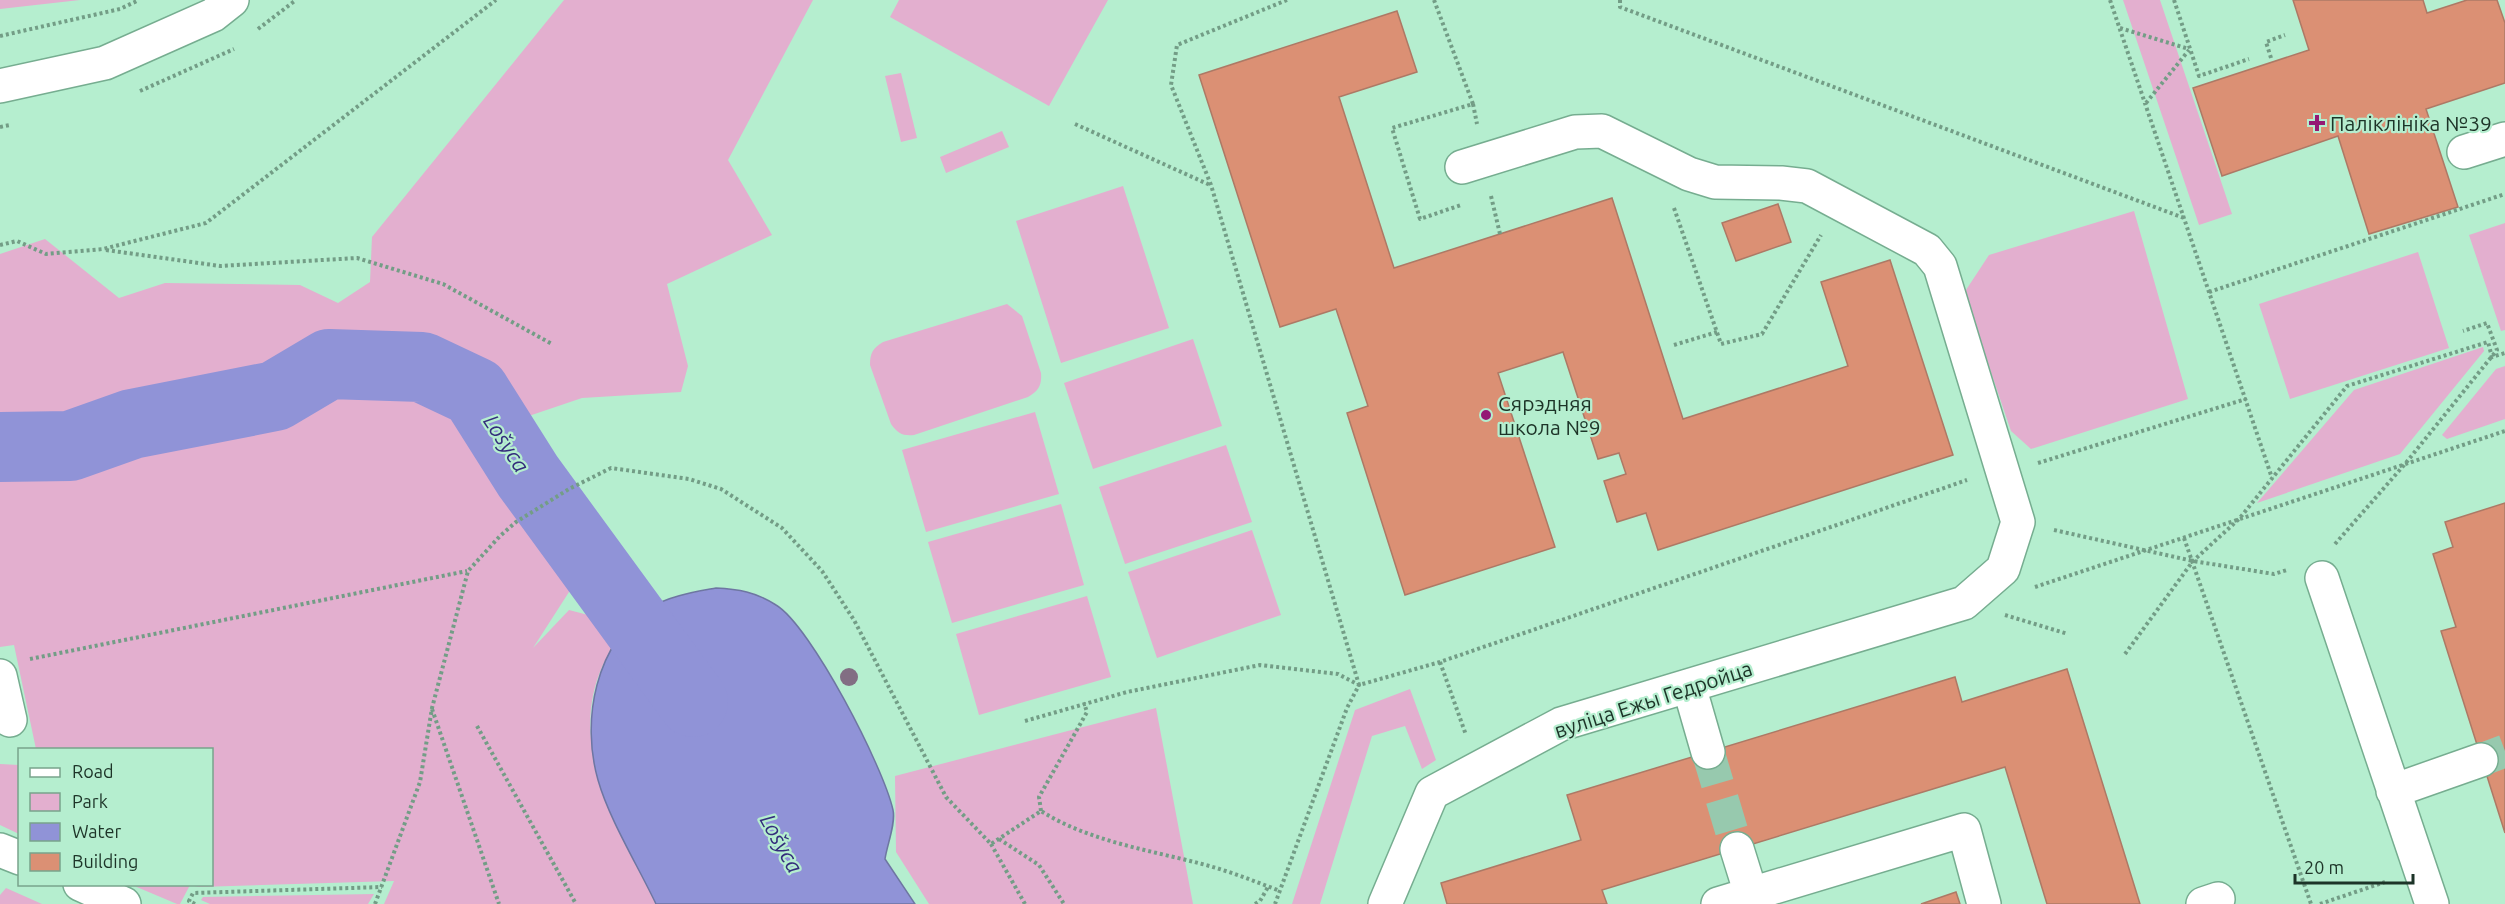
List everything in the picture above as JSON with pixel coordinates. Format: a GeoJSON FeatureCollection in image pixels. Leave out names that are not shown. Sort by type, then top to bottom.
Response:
{"type":"FeatureCollection","features":[{"type":"Feature","properties":{"kind":"street"},"geometry":{"type":"LineString","coordinates":[[0,86],[105,63],[213,15],[232,0]]}},
{"type":"Feature","properties":{"kind":"street"},"geometry":{"type":"LineString","coordinates":[[1462,167],[1575,132],[1602,131],[1689,174],[1715,182],[1781,183],[1807,186],[1927,250],[1940,266],[2018,522],[2003,569],[1964,603]]}},
{"type":"Feature","properties":{"kind":"street"},"geometry":{"type":"LineString","coordinates":[[2464,152],[2505,139]]}},
{"type":"Feature","properties":{"kind":"street"},"geometry":{"type":"LineString","coordinates":[[2322,578],[2432,904]]}},
{"type":"Feature","properties":{"kind":"street","name":"вуліца Ежы Гедройца"},"geometry":{"type":"LineString","coordinates":[[1385,904],[1432,793],[1561,724],[1964,603]]}},
{"type":"Feature","properties":{"kind":"street"},"geometry":{"type":"LineString","coordinates":[[0,676],[10,720]]}},
{"type":"Feature","properties":{"kind":"street"},"geometry":{"type":"LineString","coordinates":[[1689,686],[1708,752]]}},
{"type":"Feature","properties":{"kind":"street"},"geometry":{"type":"LineString","coordinates":[[2393,790],[2481,759]]}},
{"type":"Feature","properties":{"kind":"street"},"geometry":{"type":"LineString","coordinates":[[1718,904],[1964,830],[1984,904]]}},
{"type":"Feature","properties":{"kind":"street"},"geometry":{"type":"LineString","coordinates":[[1737,849],[1751,894]]}},
{"type":"Feature","properties":{"kind":"street"},"geometry":{"type":"LineString","coordinates":[[0,850],[18,857]]}},
{"type":"Feature","properties":{"kind":"street"},"geometry":{"type":"LineString","coordinates":[[82,886],[124,904]]}},
{"type":"Feature","properties":{"kind":"path"},"geometry":{"type":"LineString","coordinates":[[0,36],[120,9],[139,0]]}},
{"type":"Feature","properties":{"kind":"path"},"geometry":{"type":"LineString","coordinates":[[0,245],[17,241],[46,254],[103,249],[206,223],[496,0]]}},
{"type":"Feature","properties":{"kind":"path"},"geometry":{"type":"LineString","coordinates":[[1287,0],[1177,45],[1171,85],[1211,185],[1359,686]]}},
{"type":"Feature","properties":{"kind":"path"},"geometry":{"type":"LineString","coordinates":[[1620,0],[1620,7],[2184,218]]}},
{"type":"Feature","properties":{"kind":"path"},"geometry":{"type":"LineString","coordinates":[[2110,0],[2273,479]]}},
{"type":"Feature","properties":{"kind":"path"},"geometry":{"type":"LineString","coordinates":[[2174,0],[2199,76],[2249,58]]}},
{"type":"Feature","properties":{"kind":"path"},"geometry":{"type":"LineString","coordinates":[[2120,28],[2190,49]]}},
{"type":"Feature","properties":{"kind":"path"},"geometry":{"type":"LineString","coordinates":[[2271,58],[2266,42],[2285,35]]}},
{"type":"Feature","properties":{"kind":"path"},"geometry":{"type":"LineString","coordinates":[[2146,103],[2190,49]]}},
{"type":"Feature","properties":{"kind":"path"},"geometry":{"type":"LineString","coordinates":[[1075,124],[1211,185]]}},
{"type":"Feature","properties":{"kind":"path"},"geometry":{"type":"LineString","coordinates":[[2210,292],[2505,194]]}},
{"type":"Feature","properties":{"kind":"path"},"geometry":{"type":"LineString","coordinates":[[1674,345],[1717,332],[1721,344],[1762,334],[1826,226]]}},
{"type":"Feature","properties":{"kind":"path"},"geometry":{"type":"LineString","coordinates":[[103,249],[220,266],[357,258],[443,284],[552,344]]}},
{"type":"Feature","properties":{"kind":"path"},"geometry":{"type":"LineString","coordinates":[[2332,548],[2405,464],[2497,351],[2487,323],[2463,331]]}},
{"type":"Feature","properties":{"kind":"path"},"geometry":{"type":"LineString","coordinates":[[2125,654],[2193,561],[2239,519],[2347,386],[2488,342],[2492,357]]}},
{"type":"Feature","properties":{"kind":"path"},"geometry":{"type":"LineString","coordinates":[[2492,357],[2505,353]]}},
{"type":"Feature","properties":{"kind":"path"},"geometry":{"type":"LineString","coordinates":[[1275,904],[1347,708],[1359,686],[1440,662],[1984,474],[2003,474],[2246,399]]}},
{"type":"Feature","properties":{"kind":"path"},"geometry":{"type":"LineString","coordinates":[[2029,589],[2505,431]]}},
{"type":"Feature","properties":{"kind":"path"},"geometry":{"type":"LineString","coordinates":[[375,904],[420,782],[432,708],[468,571],[516,522],[569,489],[611,468],[689,479],[721,489],[782,528],[822,571],[854,620],[946,797],[991,844],[1025,904]]}},
{"type":"Feature","properties":{"kind":"path"},"geometry":{"type":"LineString","coordinates":[[2018,522],[2193,561],[2274,574]]}},
{"type":"Feature","properties":{"kind":"path"},"geometry":{"type":"LineString","coordinates":[[2184,538],[2311,904]]}},
{"type":"Feature","properties":{"kind":"path"},"geometry":{"type":"LineString","coordinates":[[29,659],[468,571]]}},
{"type":"Feature","properties":{"kind":"path"},"geometry":{"type":"LineString","coordinates":[[1964,603],[2068,634]]}},
{"type":"Feature","properties":{"kind":"path"},"geometry":{"type":"LineString","coordinates":[[1440,662],[1478,769]]}},
{"type":"Feature","properties":{"kind":"path"},"geometry":{"type":"LineString","coordinates":[[1024,720],[1084,703],[1260,665],[1338,674],[1359,686]]}},
{"type":"Feature","properties":{"kind":"path"},"geometry":{"type":"LineString","coordinates":[[1084,703],[1087,712],[1039,797],[1041,811],[1053,819],[1094,834],[1235,873],[1280,891]]}},
{"type":"Feature","properties":{"kind":"path"},"geometry":{"type":"LineString","coordinates":[[432,708],[499,904]]}},
{"type":"Feature","properties":{"kind":"path"},"geometry":{"type":"LineString","coordinates":[[477,726],[576,904]]}},
{"type":"Feature","properties":{"kind":"path"},"geometry":{"type":"LineString","coordinates":[[991,844],[1041,811]]}},
{"type":"Feature","properties":{"kind":"path"},"geometry":{"type":"LineString","coordinates":[[999,839],[1039,865],[1064,904]]}},
{"type":"Feature","properties":{"kind":"path"},"geometry":{"type":"LineString","coordinates":[[2320,904],[2420,870]]}},
{"type":"Feature","properties":{"kind":"path"},"geometry":{"type":"LineString","coordinates":[[1255,904],[1260,901],[1268,886]]}},
{"type":"Feature","properties":{"kind":"path"},"geometry":{"type":"LineString","coordinates":[[195,904],[189,901],[193,893],[382,887]]}},
{"type":"Feature","properties":{"kind":"green space"},"geometry":{"type":"Polygon","coordinates":[[[0,0],[80,0],[0,9],[0,0]]]}},
{"type":"Feature","properties":{"kind":"green space"},"geometry":{"type":"Polygon","coordinates":[[[564,0],[813,0],[728,160],[772,235],[667,284],[688,366],[681,392],[582,398],[511,422],[566,517],[587,564],[533,648],[569,610],[592,616],[621,635],[602,667],[593,698],[590,729],[594,759],[602,789],[614,819],[656,904],[384,904],[394,881],[199,887],[194,886],[213,886],[213,748],[36,748],[14,645],[0,647],[0,254],[45,239],[119,298],[165,283],[300,285],[338,303],[370,282],[372,237],[564,0]]]}},
{"type":"Feature","properties":{"kind":"green space"},"geometry":{"type":"Polygon","coordinates":[[[899,0],[1108,0],[1049,106],[890,17],[899,0]]]}},
{"type":"Feature","properties":{"kind":"green space"},"geometry":{"type":"Polygon","coordinates":[[[2123,0],[2160,0],[2232,214],[2199,225],[2123,0]]]}},
{"type":"Feature","properties":{"kind":"green space"},"geometry":{"type":"Polygon","coordinates":[[[901,73],[917,138],[901,142],[885,76],[901,73]]]}},
{"type":"Feature","properties":{"kind":"green space"},"geometry":{"type":"Polygon","coordinates":[[[1002,131],[1009,147],[946,173],[940,157],[1002,131]]]}},
{"type":"Feature","properties":{"kind":"green space"},"geometry":{"type":"Polygon","coordinates":[[[1123,186],[1169,328],[1061,363],[1016,221],[1123,186]]]}},
{"type":"Feature","properties":{"kind":"green space"},"geometry":{"type":"Polygon","coordinates":[[[2134,211],[2188,399],[2031,449],[2011,431],[1964,293],[1989,255],[2134,211]]]}},
{"type":"Feature","properties":{"kind":"green space"},"geometry":{"type":"Polygon","coordinates":[[[2505,223],[2505,330],[2501,331],[2469,235],[2505,223]]]}},
{"type":"Feature","properties":{"kind":"green space"},"geometry":{"type":"Polygon","coordinates":[[[2418,252],[2449,348],[2290,399],[2259,304],[2418,252]]]}},
{"type":"Feature","properties":{"kind":"green space"},"geometry":{"type":"Polygon","coordinates":[[[1007,304],[1022,316],[1041,373],[1041,381],[1037,390],[1028,397],[914,435],[904,435],[898,432],[891,424],[870,365],[874,349],[883,342],[1007,304]]]}},
{"type":"Feature","properties":{"kind":"green space"},"geometry":{"type":"Polygon","coordinates":[[[1193,339],[1222,426],[1093,469],[1064,383],[1193,339]]]}},
{"type":"Feature","properties":{"kind":"green space"},"geometry":{"type":"Polygon","coordinates":[[[2483,347],[2484,351],[2400,454],[2257,503],[2354,390],[2483,347]]]}},
{"type":"Feature","properties":{"kind":"green space"},"geometry":{"type":"Polygon","coordinates":[[[2505,366],[2505,419],[2447,439],[2442,435],[2496,369],[2505,366]]]}},
{"type":"Feature","properties":{"kind":"green space"},"geometry":{"type":"Polygon","coordinates":[[[1035,412],[1059,494],[926,532],[902,450],[1035,412]]]}},
{"type":"Feature","properties":{"kind":"green space"},"geometry":{"type":"Polygon","coordinates":[[[1226,445],[1252,522],[1125,564],[1099,487],[1226,445]]]}},
{"type":"Feature","properties":{"kind":"green space"},"geometry":{"type":"Polygon","coordinates":[[[1061,504],[1084,585],[952,623],[928,542],[1061,504]]]}},
{"type":"Feature","properties":{"kind":"green space"},"geometry":{"type":"Polygon","coordinates":[[[1252,530],[1281,615],[1157,658],[1128,572],[1252,530]]]}},
{"type":"Feature","properties":{"kind":"green space"},"geometry":{"type":"Polygon","coordinates":[[[1087,596],[1111,677],[979,715],[956,634],[1087,596]]]}},
{"type":"Feature","properties":{"kind":"green space"},"geometry":{"type":"Polygon","coordinates":[[[1410,689],[1436,760],[1422,769],[1405,726],[1372,736],[1320,904],[1292,904],[1355,710],[1410,689]]]}},
{"type":"Feature","properties":{"kind":"green space"},"geometry":{"type":"Polygon","coordinates":[[[1156,708],[1193,904],[929,904],[896,852],[895,776],[1156,708]]]}},
{"type":"Feature","properties":{"kind":"green space"},"geometry":{"type":"Polygon","coordinates":[[[0,764],[18,765],[18,834],[0,825],[0,764]]]}},
{"type":"Feature","properties":{"kind":"green space"},"geometry":{"type":"Polygon","coordinates":[[[134,886],[189,886],[180,904],[134,886]]]}},
{"type":"Feature","properties":{"kind":"green space"},"geometry":{"type":"Polygon","coordinates":[[[6,888],[42,904],[0,904],[0,895],[6,888]]]}},
{"type":"Feature","properties":{"kind":"green space"},"geometry":{"type":"Polygon","coordinates":[[[374,894],[368,904],[210,904],[201,900],[203,897],[374,894]]]}},
{"type":"Feature","properties":{"kind":"water"},"geometry":{"type":"Polygon","coordinates":[[[716,588],[747,592],[776,605],[791,618],[826,668],[861,732],[887,790],[894,815],[885,859],[915,904],[656,904],[616,826],[598,780],[593,757],[592,709],[605,662],[616,641],[631,623],[665,600],[716,588]]]}},
{"type":"Feature","properties":{"kind":"building","name":"Паліклініка №39"},"geometry":{"type":"Polygon","coordinates":[[[2293,0],[2423,0],[2427,13],[2467,0],[2497,0],[2505,23],[2505,83],[2426,109],[2458,207],[2369,234],[2338,136],[2222,176],[2193,88],[2309,50],[2293,0]]]}},
{"type":"Feature","properties":{"kind":"building"},"geometry":{"type":"Polygon","coordinates":[[[1397,11],[1417,72],[1339,97],[1394,268],[1612,198],[1683,419],[1848,366],[1821,282],[1890,260],[1953,455],[1658,550],[1646,513],[1617,522],[1604,481],[1626,474],[1619,453],[1598,459],[1563,352],[1498,373],[1555,547],[1405,595],[1347,413],[1368,406],[1336,309],[1280,327],[1199,75],[1397,11]]]}},
{"type":"Feature","properties":{"kind":"building"},"geometry":{"type":"Polygon","coordinates":[[[1778,204],[1791,242],[1736,261],[1722,223],[1778,204]]]}},
{"type":"Feature","properties":{"kind":"building"},"geometry":{"type":"Polygon","coordinates":[[[2505,503],[2505,833],[2441,631],[2456,627],[2433,554],[2453,547],[2445,522],[2505,503]]]}},
{"type":"Feature","properties":{"kind":"building"},"geometry":{"type":"Polygon","coordinates":[[[2067,669],[2140,904],[2047,904],[2005,767],[1602,890],[1607,904],[1447,904],[1441,883],[1581,840],[1567,795],[1955,677],[1962,702],[2067,669]]]}},
{"type":"Feature","properties":{"kind":"building"},"geometry":{"type":"Polygon","coordinates":[[[1956,892],[1960,904],[1921,904],[1956,892]]]}},
{"type":"Feature","properties":{"kind":"waterway","name":"Lošyca"},"geometry":{"type":"LineString","coordinates":[[0,447],[70,446],[132,424],[275,396],[329,364],[422,367],[475,392],[528,476],[693,702]]}},
{"type":"Feature","properties":{"kind":"tunnel"},"geometry":{"type":"LineString","coordinates":[[2481,760],[2505,751]]}},
{"type":"Feature","properties":{"kind":"tunnel"},"geometry":{"type":"LineString","coordinates":[[1708,752],[1737,849]]}},
{"type":"Feature","properties":{"kind":"place","name":"Паліклініка №39"},"geometry":{"type":"Point","coordinates":[2317,123]}},
{"type":"Feature","properties":{"kind":"place","name":"Сярэдняя школа №9"},"geometry":{"type":"Point","coordinates":[1486,415]}}]}
